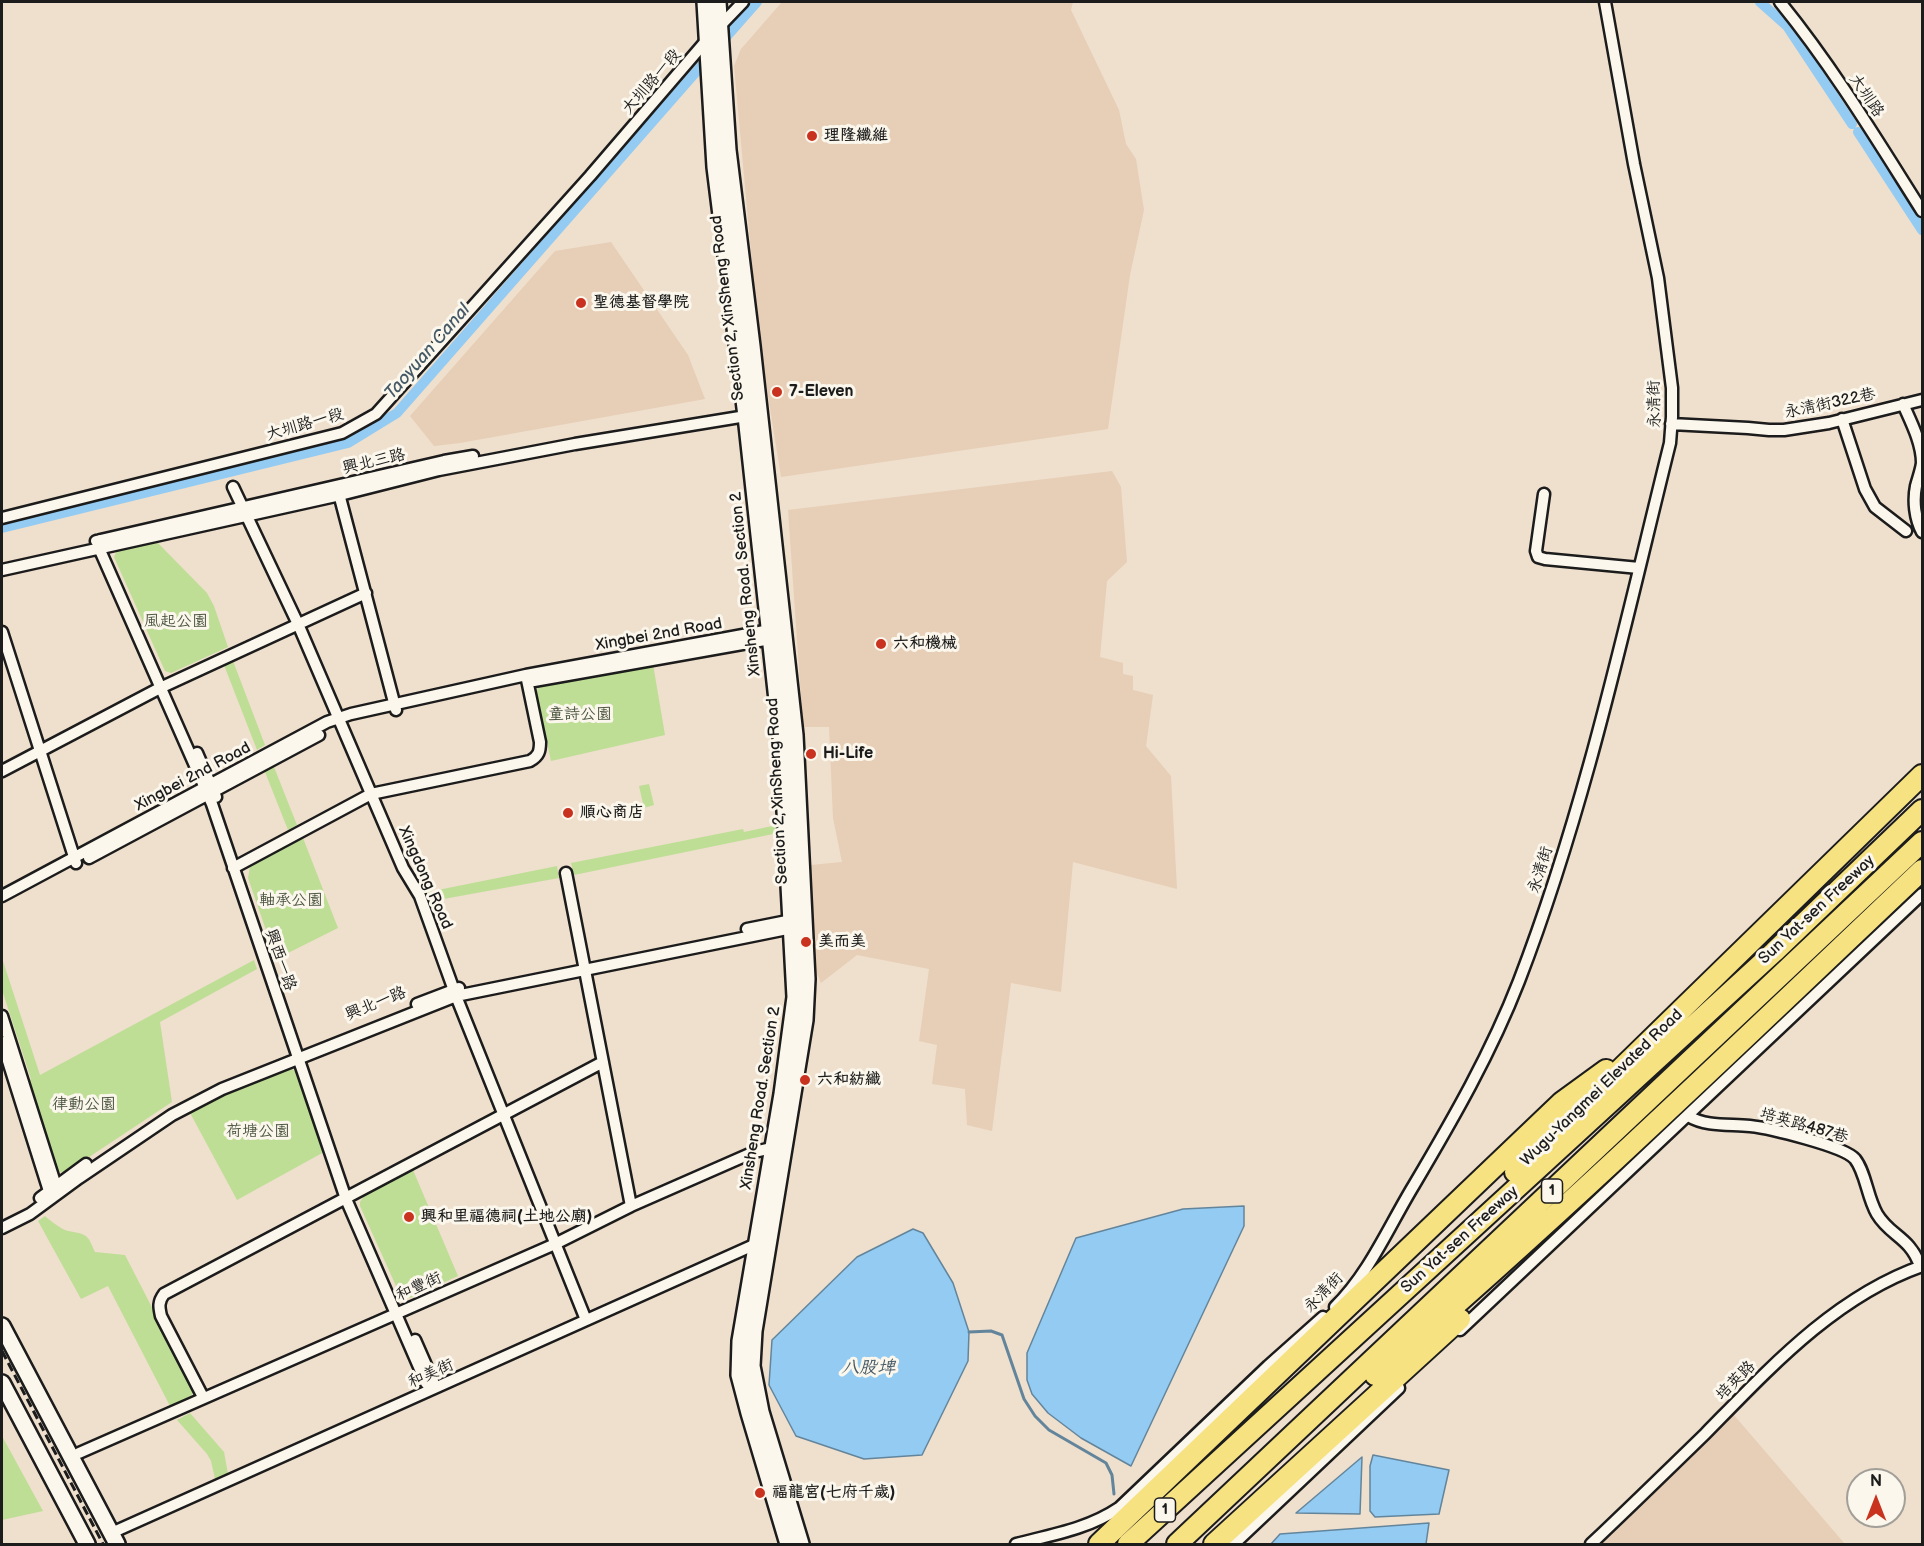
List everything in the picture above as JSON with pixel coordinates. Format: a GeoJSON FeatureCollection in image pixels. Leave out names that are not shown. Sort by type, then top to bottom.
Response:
{"type":"FeatureCollection","features":[{"type":"Feature","properties":{"kind":"highway","name":"Wugu-Yangmei Elevated Road"},"geometry":{"type":"LineString","coordinates":[[1203,1475],[1923,775]]}},
{"type":"Feature","properties":{"kind":"highway","name":"Sun Yat-sen Freeway"},"geometry":{"type":"LineString","coordinates":[[1128,1545],[1774,952],[1923,810]]}},
{"type":"Feature","properties":{"kind":"highway","name":"Sun Yat-sen Freeway"},"geometry":{"type":"LineString","coordinates":[[1179,1542],[1923,842]]}},
{"type":"Feature","properties":{"kind":"highway","name":"1"},"geometry":{"type":"LineString","coordinates":[[1179,1542],[1437,1322],[1637,1141],[1923,870]]}},
{"type":"Feature","properties":{"kind":"highway"},"geometry":{"type":"LineString","coordinates":[[1099,1545],[1562,1102],[1662,1029]]}},
{"type":"Feature","properties":{"kind":"highway"},"geometry":{"type":"LineString","coordinates":[[1214,1545],[1520,1263],[1637,1141]]}},
{"type":"Feature","properties":{"kind":"main road"},"geometry":{"type":"LineString","coordinates":[[705,2],[715,167],[749,411]]}},
{"type":"Feature","properties":{"kind":"main road","name":"Section 2, XinSheng Road"},"geometry":{"type":"LineString","coordinates":[[718,2],[728,150],[752,346],[749,411],[775,635],[795,735],[796,924],[807,979],[805,1020],[754,1331],[752,1366],[761,1412],[801,1545]]}},
{"type":"Feature","properties":{"kind":"main road","name":"Xinsheng Road. Section 2"},"geometry":{"type":"LineString","coordinates":[[788,1545],[748,1413],[739,1375],[740,1341],[782,1094],[795,998],[796,924]]}},
{"type":"Feature","properties":{"kind":"main road"},"geometry":{"type":"LineString","coordinates":[[2,1326],[117,1537]]}},
{"type":"Feature","properties":{"kind":"main road"},"geometry":{"type":"LineString","coordinates":[[2,1383],[87,1545]]}},
{"type":"Feature","properties":{"kind":"street"},"geometry":{"type":"LineString","coordinates":[[720,27],[743,2]]}},
{"type":"Feature","properties":{"kind":"street","name":"永清街"},"geometry":{"type":"LineString","coordinates":[[1016,1545],[1084,1527],[1105,1518],[1119,1508],[1268,1366],[1337,1305],[1354,1285],[1375,1252],[1449,1126],[1479,1071],[1518,983],[1543,916],[1609,695],[1670,443],[1672,388],[1658,278],[1634,164],[1605,2]]}},
{"type":"Feature","properties":{"kind":"street","name":"大圳路"},"geometry":{"type":"LineString","coordinates":[[1780,2],[1808,37],[1923,211]]}},
{"type":"Feature","properties":{"kind":"street","name":"大圳路一段"},"geometry":{"type":"LineString","coordinates":[[2,518],[342,433],[376,414],[591,176],[706,41]]}},
{"type":"Feature","properties":{"kind":"street","name":"永清街322巷"},"geometry":{"type":"LineString","coordinates":[[1671,424],[1769,430],[1807,426],[1923,400]]}},
{"type":"Feature","properties":{"kind":"street"},"geometry":{"type":"LineString","coordinates":[[1903,404],[1916,436],[1921,456],[1914,500],[1917,522],[1923,532]]}},
{"type":"Feature","properties":{"kind":"street","name":"興北三路"},"geometry":{"type":"LineString","coordinates":[[101,545],[339,491],[444,461],[749,411]]}},
{"type":"Feature","properties":{"kind":"street"},"geometry":{"type":"LineString","coordinates":[[1842,419],[1865,489],[1875,507],[1906,531]]}},
{"type":"Feature","properties":{"kind":"street","name":"Xingdong Road"},"geometry":{"type":"LineString","coordinates":[[233,487],[298,624],[403,868],[420,896],[455,992],[586,1320]]}},
{"type":"Feature","properties":{"kind":"street"},"geometry":{"type":"LineString","coordinates":[[339,491],[396,707]]}},
{"type":"Feature","properties":{"kind":"street"},"geometry":{"type":"LineString","coordinates":[[1544,494],[1536,551],[1538,557],[1639,568]]}},
{"type":"Feature","properties":{"kind":"street"},"geometry":{"type":"LineString","coordinates":[[2,563],[101,545]]}},
{"type":"Feature","properties":{"kind":"street"},"geometry":{"type":"LineString","coordinates":[[2,570],[101,545]]}},
{"type":"Feature","properties":{"kind":"street"},"geometry":{"type":"LineString","coordinates":[[101,545],[209,789],[349,1197],[399,1312],[426,1383],[432,1389]]}},
{"type":"Feature","properties":{"kind":"street"},"geometry":{"type":"LineString","coordinates":[[2,771],[164,686],[366,593]]}},
{"type":"Feature","properties":{"kind":"street","name":"Xingbei 2nd Road"},"geometry":{"type":"LineString","coordinates":[[2,904],[209,789],[330,729],[341,721],[527,679],[775,635]]}},
{"type":"Feature","properties":{"kind":"street"},"geometry":{"type":"LineString","coordinates":[[2,637],[75,862]]}},
{"type":"Feature","properties":{"kind":"street"},"geometry":{"type":"LineString","coordinates":[[236,866],[371,794],[530,761],[540,750],[540,742],[527,679]]}},
{"type":"Feature","properties":{"kind":"street","name":"Xingbei 2nd Road"},"geometry":{"type":"LineString","coordinates":[[2,896],[75,862]]}},
{"type":"Feature","properties":{"kind":"street"},"geometry":{"type":"LineString","coordinates":[[566,873],[632,1206]]}},
{"type":"Feature","properties":{"kind":"street"},"geometry":{"type":"LineString","coordinates":[[1234,1545],[1254,1523],[1923,894]]}},
{"type":"Feature","properties":{"kind":"street"},"geometry":{"type":"LineString","coordinates":[[2,1221],[54,1190],[176,1105],[217,1084],[300,1054],[455,992],[796,924]]}},
{"type":"Feature","properties":{"kind":"street"},"geometry":{"type":"LineString","coordinates":[[2,1016],[54,1190]]}},
{"type":"Feature","properties":{"kind":"street"},"geometry":{"type":"LineString","coordinates":[[2,1042],[54,1190]]}},
{"type":"Feature","properties":{"kind":"street"},"geometry":{"type":"LineString","coordinates":[[204,1397],[161,1316],[159,1305],[164,1294],[603,1062]]}},
{"type":"Feature","properties":{"kind":"street","name":"培英路487巷"},"geometry":{"type":"LineString","coordinates":[[1688,1116],[1708,1124],[1773,1130],[1842,1151],[1853,1157],[1860,1167],[1870,1202],[1879,1217],[1910,1246],[1921,1266]]}},
{"type":"Feature","properties":{"kind":"street","name":"和豐街"},"geometry":{"type":"LineString","coordinates":[[79,1454],[555,1244],[632,1206],[753,1152],[772,1148]]}},
{"type":"Feature","properties":{"kind":"street"},"geometry":{"type":"LineString","coordinates":[[2,1228],[30,1214],[54,1190]]}},
{"type":"Feature","properties":{"kind":"street","name":"和美街"},"geometry":{"type":"LineString","coordinates":[[117,1537],[432,1389],[756,1244]]}},
{"type":"Feature","properties":{"kind":"street","name":"培英路"},"geometry":{"type":"LineString","coordinates":[[1590,1545],[1661,1478],[1787,1352],[1850,1302],[1891,1278],[1921,1266]]}},
{"type":"Feature","properties":{"kind":"shaded area"},"geometry":{"type":"Polygon","coordinates":[[[782,2],[1073,2],[1071,10],[1119,110],[1126,144],[1136,159],[1144,210],[1130,275],[1108,429],[781,477],[759,340],[734,66],[741,49],[782,2]]]}},
{"type":"Feature","properties":{"kind":"shaded area","name":"聖德基督學院"},"geometry":{"type":"Polygon","coordinates":[[[611,242],[688,355],[705,399],[434,446],[410,416],[555,251],[611,242]]]}},
{"type":"Feature","properties":{"kind":"shaded area"},"geometry":{"type":"Polygon","coordinates":[[[1112,471],[1121,487],[1127,562],[1107,581],[1100,657],[1123,663],[1123,674],[1133,676],[1133,690],[1153,695],[1146,746],[1171,776],[1177,889],[1073,862],[1061,992],[1011,983],[992,1131],[967,1125],[965,1089],[932,1084],[937,1045],[919,1041],[929,969],[857,955],[821,983],[814,967],[811,865],[842,862],[833,818],[829,727],[803,727],[788,510],[1112,471]]]}},
{"type":"Feature","properties":{"kind":"shaded area"},"geometry":{"type":"Polygon","coordinates":[[[1733,1414],[1845,1544],[1594,1544],[1733,1414]]]}},
{"type":"Feature","properties":{"kind":"green space","name":"風起公園"},"geometry":{"type":"Polygon","coordinates":[[[155,540],[207,593],[214,606],[228,647],[171,673],[165,671],[114,557],[121,548],[155,540]]]}},
{"type":"Feature","properties":{"kind":"green space"},"geometry":{"type":"Polygon","coordinates":[[[233,661],[265,745],[257,750],[224,665],[233,661]]]}},
{"type":"Feature","properties":{"kind":"green space","name":"童詩公園"},"geometry":{"type":"Polygon","coordinates":[[[653,664],[665,735],[551,761],[537,695],[540,685],[653,664]]]}},
{"type":"Feature","properties":{"kind":"green space"},"geometry":{"type":"Polygon","coordinates":[[[274,767],[297,825],[288,830],[265,772],[274,767]]]}},
{"type":"Feature","properties":{"kind":"green space"},"geometry":{"type":"Polygon","coordinates":[[[649,784],[654,805],[644,808],[639,786],[649,784]]]}},
{"type":"Feature","properties":{"kind":"green space"},"geometry":{"type":"Polygon","coordinates":[[[777,825],[778,833],[574,875],[571,863],[743,829],[744,832],[777,825]]]}},
{"type":"Feature","properties":{"kind":"green space","name":"軸承公園"},"geometry":{"type":"Polygon","coordinates":[[[303,838],[338,928],[276,959],[248,878],[250,866],[303,838]]]}},
{"type":"Feature","properties":{"kind":"green space"},"geometry":{"type":"Polygon","coordinates":[[[557,866],[559,878],[427,902],[423,893],[557,866]]]}},
{"type":"Feature","properties":{"kind":"green space","name":"律動公園"},"geometry":{"type":"Polygon","coordinates":[[[2,958],[40,1075],[254,960],[257,969],[160,1022],[172,1102],[65,1173],[56,1171],[27,1082],[31,1079],[2,990],[2,958]]]}},
{"type":"Feature","properties":{"kind":"green space","name":"荷塘公園"},"geometry":{"type":"Polygon","coordinates":[[[289,1067],[297,1072],[324,1152],[237,1200],[189,1111],[222,1094],[289,1067]]]}},
{"type":"Feature","properties":{"kind":"green space"},"geometry":{"type":"Polygon","coordinates":[[[413,1170],[458,1276],[410,1298],[401,1297],[360,1202],[364,1196],[413,1170]]]}},
{"type":"Feature","properties":{"kind":"green space"},"geometry":{"type":"Polygon","coordinates":[[[45,1216],[67,1231],[86,1236],[95,1252],[125,1255],[192,1385],[194,1391],[191,1396],[170,1406],[108,1286],[81,1299],[38,1221],[45,1216]]]}},
{"type":"Feature","properties":{"kind":"green space"},"geometry":{"type":"Polygon","coordinates":[[[190,1413],[224,1452],[228,1474],[215,1479],[207,1454],[177,1420],[190,1413]]]}},
{"type":"Feature","properties":{"kind":"green space"},"geometry":{"type":"Polygon","coordinates":[[[2,1436],[43,1511],[2,1520],[2,1436]]]}},
{"type":"Feature","properties":{"kind":"water"},"geometry":{"type":"Polygon","coordinates":[[[1244,1206],[1244,1226],[1131,1466],[1081,1438],[1048,1413],[1032,1394],[1027,1380],[1027,1353],[1076,1238],[1183,1209],[1244,1206]]]}},
{"type":"Feature","properties":{"kind":"water","name":"八股埤"},"geometry":{"type":"Polygon","coordinates":[[[913,1229],[923,1233],[953,1283],[969,1332],[968,1361],[922,1455],[864,1459],[796,1436],[769,1385],[772,1340],[857,1257],[913,1229]]]}},
{"type":"Feature","properties":{"kind":"water"},"geometry":{"type":"Polygon","coordinates":[[[1373,1455],[1449,1470],[1439,1514],[1375,1517],[1370,1511],[1370,1466],[1373,1455]]]}},
{"type":"Feature","properties":{"kind":"water"},"geometry":{"type":"Polygon","coordinates":[[[1362,1457],[1360,1514],[1296,1513],[1362,1457]]]}},
{"type":"Feature","properties":{"kind":"water"},"geometry":{"type":"Polygon","coordinates":[[[1429,1523],[1426,1544],[1271,1544],[1280,1534],[1429,1523]]]}},
{"type":"Feature","properties":{"kind":"waterway","name":"Taoyuan Canal"},"geometry":{"type":"LineString","coordinates":[[720,44],[757,2]]}},
{"type":"Feature","properties":{"kind":"waterway","name":"Taoyuan Canal"},"geometry":{"type":"LineString","coordinates":[[1760,2],[1787,26],[1852,124]]}},
{"type":"Feature","properties":{"kind":"waterway","name":"Taoyuan Canal"},"geometry":{"type":"LineString","coordinates":[[2,528],[348,443],[397,413],[710,56]]}},
{"type":"Feature","properties":{"kind":"waterway","name":"Taoyuan Canal"},"geometry":{"type":"LineString","coordinates":[[1858,132],[1922,230]]}},
{"type":"Feature","properties":{"kind":"waterway"},"geometry":{"type":"LineString","coordinates":[[969,1332],[991,1331],[1002,1335],[1024,1399],[1035,1416],[1049,1430],[1106,1463],[1112,1475],[1114,1494]]}},
{"type":"Feature","properties":{"kind":"railway"},"geometry":{"type":"LineString","coordinates":[[2,1351],[103,1544]]}},
{"type":"Feature","properties":{"kind":"place","name":"理隆纖維"},"geometry":{"type":"Point","coordinates":[812,136]}},
{"type":"Feature","properties":{"kind":"place","name":"聖德基督學院"},"geometry":{"type":"Point","coordinates":[581,303]}},
{"type":"Feature","properties":{"kind":"place","name":"7-Eleven"},"geometry":{"type":"Point","coordinates":[777,392]}},
{"type":"Feature","properties":{"kind":"place","name":"六和機械"},"geometry":{"type":"Point","coordinates":[881,644]}},
{"type":"Feature","properties":{"kind":"place","name":"Hi-Life"},"geometry":{"type":"Point","coordinates":[811,754]}},
{"type":"Feature","properties":{"kind":"place","name":"順心商店"},"geometry":{"type":"Point","coordinates":[568,813]}},
{"type":"Feature","properties":{"kind":"place","name":"美而美"},"geometry":{"type":"Point","coordinates":[806,942]}},
{"type":"Feature","properties":{"kind":"place","name":"六和紡織"},"geometry":{"type":"Point","coordinates":[805,1080]}},
{"type":"Feature","properties":{"kind":"place","name":"興和里福德祠(土地公廟)"},"geometry":{"type":"Point","coordinates":[409,1217]}},
{"type":"Feature","properties":{"kind":"place","name":"福龍宮(七府千歲)"},"geometry":{"type":"Point","coordinates":[760,1493]}}]}
